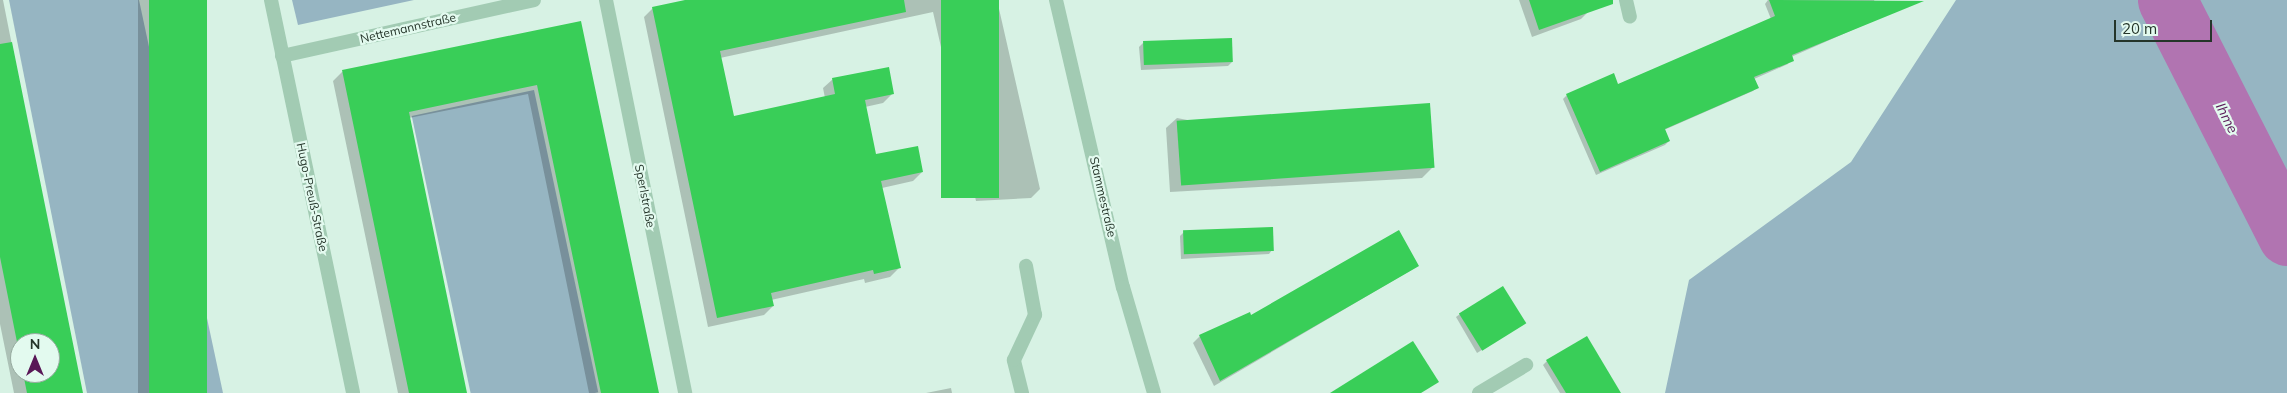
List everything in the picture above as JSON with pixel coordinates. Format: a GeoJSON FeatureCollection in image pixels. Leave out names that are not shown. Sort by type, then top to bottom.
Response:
{"type":"FeatureCollection","features":[{"type":"Feature","properties":{"kind":"street","name":"Hugo-Preuß-Straße"},"geometry":{"type":"LineString","coordinates":[[271,0],[353,393]]}},
{"type":"Feature","properties":{"kind":"street","name":"Nettemannstraße"},"geometry":{"type":"LineString","coordinates":[[282,56],[534,0]]}},
{"type":"Feature","properties":{"kind":"street","name":"Sperlstraße"},"geometry":{"type":"LineString","coordinates":[[606,0],[685,393]]}},
{"type":"Feature","properties":{"kind":"street","name":"Stammestraße"},"geometry":{"type":"LineString","coordinates":[[1056,0],[1123,287],[1154,393]]}},
{"type":"Feature","properties":{"kind":"street"},"geometry":{"type":"LineString","coordinates":[[1626,0],[1630,17]]}},
{"type":"Feature","properties":{"kind":"street"},"geometry":{"type":"LineString","coordinates":[[1022,393],[1014,360],[1035,315],[1026,266]]}},
{"type":"Feature","properties":{"kind":"street"},"geometry":{"type":"LineString","coordinates":[[1479,393],[1526,366]]}},
{"type":"Feature","properties":{"kind":"shaded area"},"geometry":{"type":"Polygon","coordinates":[[[9,0],[139,0],[223,393],[87,393],[9,0]]]}},
{"type":"Feature","properties":{"kind":"shaded area"},"geometry":{"type":"Polygon","coordinates":[[[292,0],[414,0],[298,25],[292,0]]]}},
{"type":"Feature","properties":{"kind":"shaded area"},"geometry":{"type":"Polygon","coordinates":[[[1956,0],[2287,0],[2287,393],[1665,393],[1689,280],[1851,162],[1956,0]]]}},
{"type":"Feature","properties":{"kind":"shaded area"},"geometry":{"type":"Polygon","coordinates":[[[534,90],[598,392],[471,393],[412,116],[534,90]]]}},
{"type":"Feature","properties":{"kind":"building"},"geometry":{"type":"Polygon","coordinates":[[[149,0],[207,0],[207,393],[149,393],[149,0]]]}},
{"type":"Feature","properties":{"kind":"building"},"geometry":{"type":"Polygon","coordinates":[[[685,0],[904,0],[906,12],[720,51],[734,116],[835,94],[832,78],[889,67],[894,94],[865,100],[876,154],[918,146],[923,172],[881,181],[901,268],[874,274],[873,270],[771,293],[774,306],[717,318],[652,7],[685,0]]]}},
{"type":"Feature","properties":{"kind":"building"},"geometry":{"type":"Polygon","coordinates":[[[941,0],[999,0],[999,198],[941,198],[941,0]]]}},
{"type":"Feature","properties":{"kind":"building"},"geometry":{"type":"Polygon","coordinates":[[[1529,0],[1613,0],[1613,4],[1539,30],[1529,0]]]}},
{"type":"Feature","properties":{"kind":"building"},"geometry":{"type":"Polygon","coordinates":[[[1769,0],[1924,1],[1792,55],[1794,61],[1754,77],[1759,88],[1665,129],[1670,141],[1600,172],[1566,94],[1614,73],[1618,84],[1775,16],[1769,0]]]}},
{"type":"Feature","properties":{"kind":"building"},"geometry":{"type":"Polygon","coordinates":[[[581,21],[659,393],[601,393],[537,85],[409,112],[467,393],[409,393],[342,70],[581,21]]]}},
{"type":"Feature","properties":{"kind":"building"},"geometry":{"type":"Polygon","coordinates":[[[1232,38],[1233,62],[1144,65],[1143,41],[1232,38]]]}},
{"type":"Feature","properties":{"kind":"building"},"geometry":{"type":"Polygon","coordinates":[[[12,42],[83,393],[27,393],[25,383],[60,383],[60,333],[15,333],[0,257],[0,44],[12,42]]]}},
{"type":"Feature","properties":{"kind":"building"},"geometry":{"type":"Polygon","coordinates":[[[1430,103],[1435,168],[1181,186],[1177,121],[1430,103]]]}},
{"type":"Feature","properties":{"kind":"building"},"geometry":{"type":"Polygon","coordinates":[[[1273,227],[1274,251],[1184,254],[1183,230],[1273,227]]]}},
{"type":"Feature","properties":{"kind":"building"},"geometry":{"type":"Polygon","coordinates":[[[1399,230],[1419,266],[1220,381],[1199,335],[1250,312],[1251,315],[1399,230]]]}},
{"type":"Feature","properties":{"kind":"building"},"geometry":{"type":"Polygon","coordinates":[[[1503,286],[1526,323],[1482,351],[1459,314],[1503,286]]]}},
{"type":"Feature","properties":{"kind":"building"},"geometry":{"type":"Polygon","coordinates":[[[1587,336],[1621,393],[1566,393],[1546,360],[1587,336]]]}},
{"type":"Feature","properties":{"kind":"building"},"geometry":{"type":"Polygon","coordinates":[[[1413,341],[1439,382],[1421,393],[1330,393],[1413,341]]]}},
{"type":"Feature","properties":{"kind":"waterway","name":"Ihme"},"geometry":{"type":"LineString","coordinates":[[2167,0],[2287,236]]}}]}
